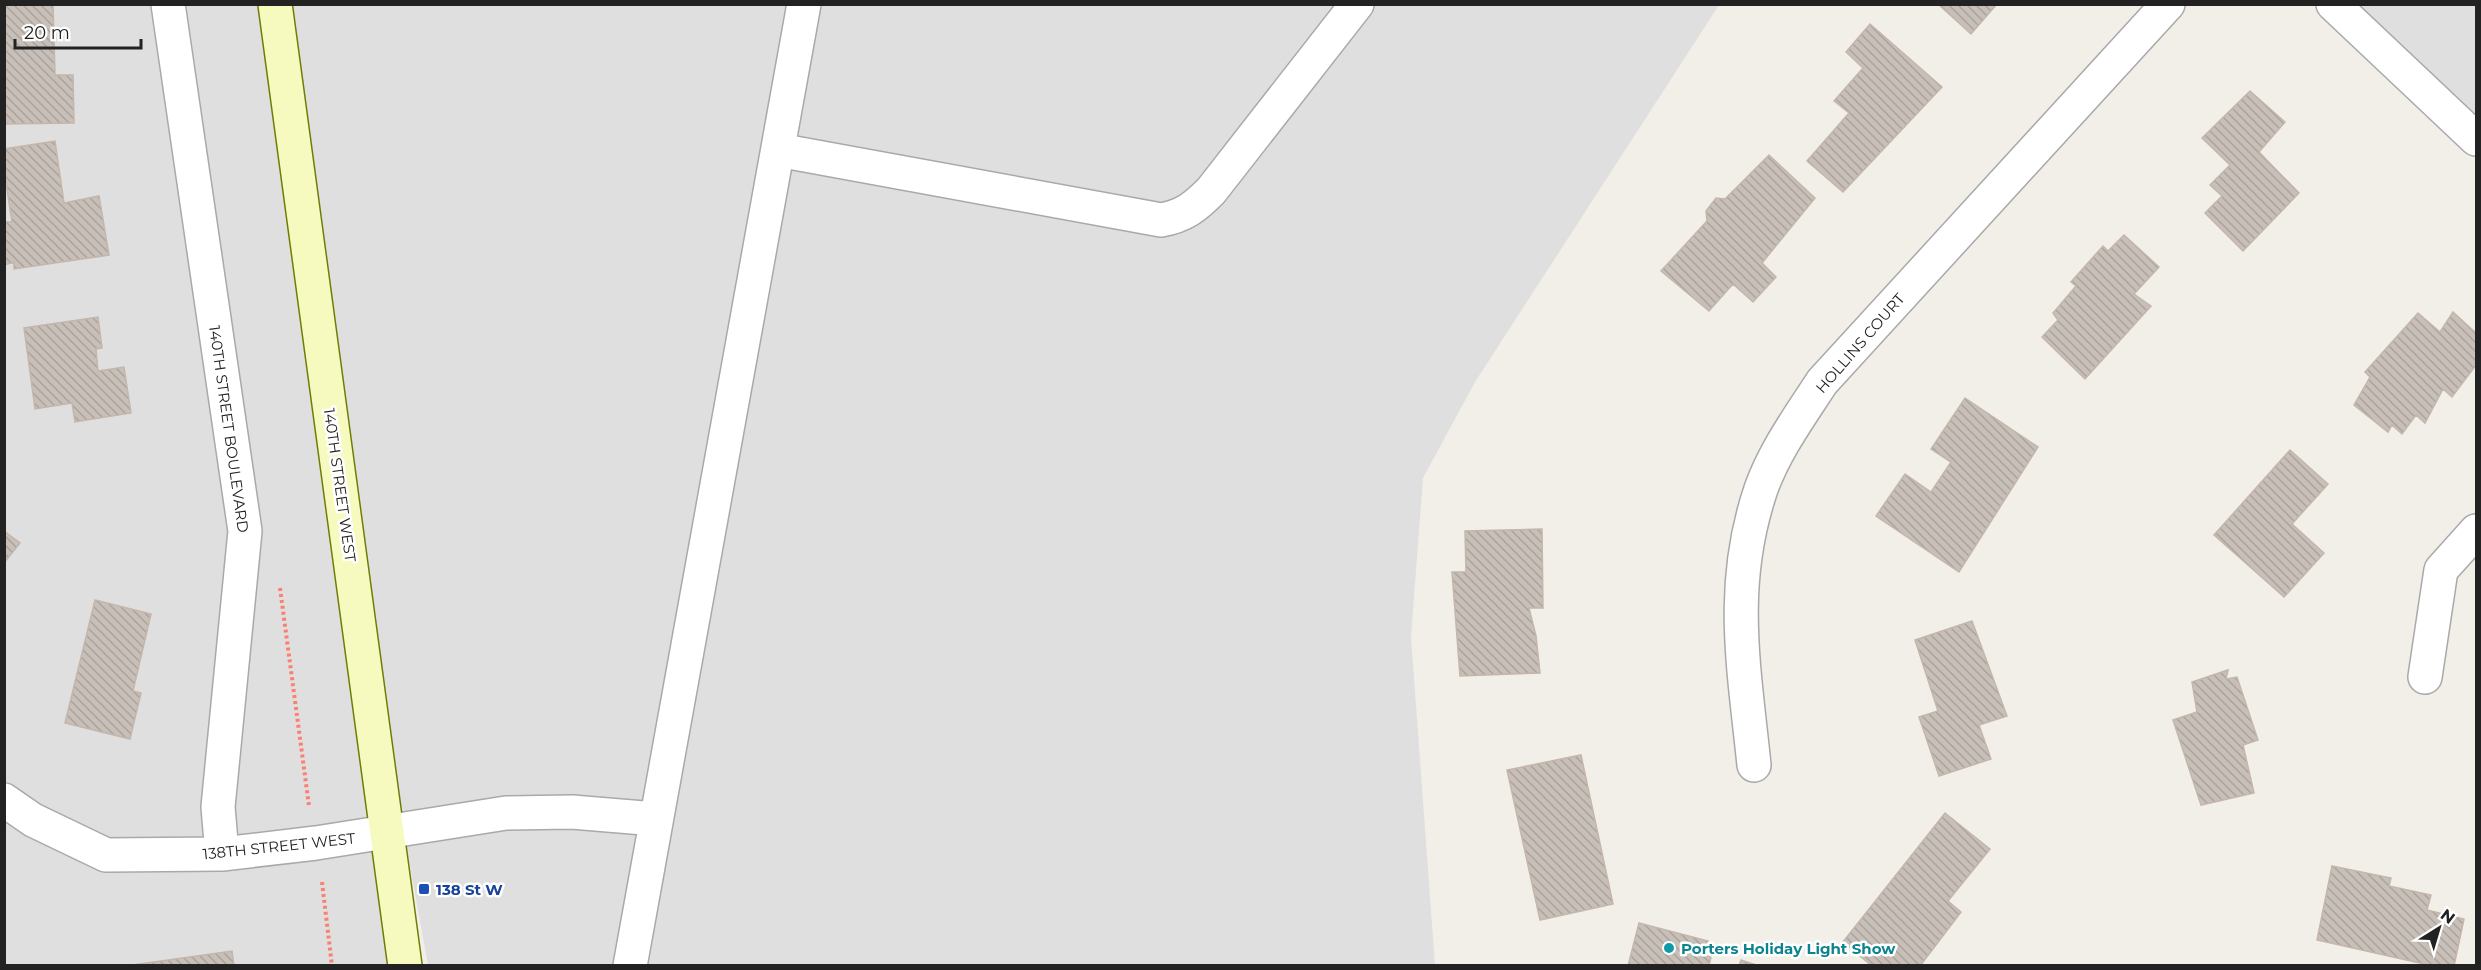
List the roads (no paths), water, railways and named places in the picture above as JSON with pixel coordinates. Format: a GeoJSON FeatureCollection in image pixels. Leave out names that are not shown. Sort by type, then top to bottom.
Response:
{"type":"FeatureCollection","features":[{"type":"Feature","properties":{"kind":"street","name":"140TH STREET BOULEVARD"},"geometry":{"type":"LineString","coordinates":[[168,4],[245,531],[218,807],[222,854]]}},
{"type":"Feature","properties":{"kind":"street","name":"140TH STREET WEST"},"geometry":{"type":"LineString","coordinates":[[275,4],[405,966]]}},
{"type":"Feature","properties":{"kind":"street"},"geometry":{"type":"LineString","coordinates":[[630,966],[804,4]]}},
{"type":"Feature","properties":{"kind":"street"},"geometry":{"type":"LineString","coordinates":[[778,150],[1161,220],[1179,217],[1195,207],[1211,191],[1358,4]]}},
{"type":"Feature","properties":{"kind":"street","name":"HOLLINS COURT"},"geometry":{"type":"LineString","coordinates":[[1754,765],[1739,630],[1742,571],[1761,489],[1786,436],[1822,382],[2168,4]]}},
{"type":"Feature","properties":{"kind":"street"},"geometry":{"type":"LineString","coordinates":[[2332,4],[2476,139]]}},
{"type":"Feature","properties":{"kind":"street"},"geometry":{"type":"LineString","coordinates":[[2425,677],[2441,570],[2476,531]]}},
{"type":"Feature","properties":{"kind":"street","name":"138TH STREET WEST"},"geometry":{"type":"LineString","coordinates":[[4,800],[33,820],[106,855],[222,854],[387,833],[506,813],[572,812],[656,819]]}},
{"type":"Feature","properties":{"kind":"place","name":"138 St W"},"geometry":{"type":"Point","coordinates":[424,889]}},
{"type":"Feature","properties":{"kind":"place","name":"Porters Holiday Light Show"},"geometry":{"type":"Point","coordinates":[1669,948]}}]}
